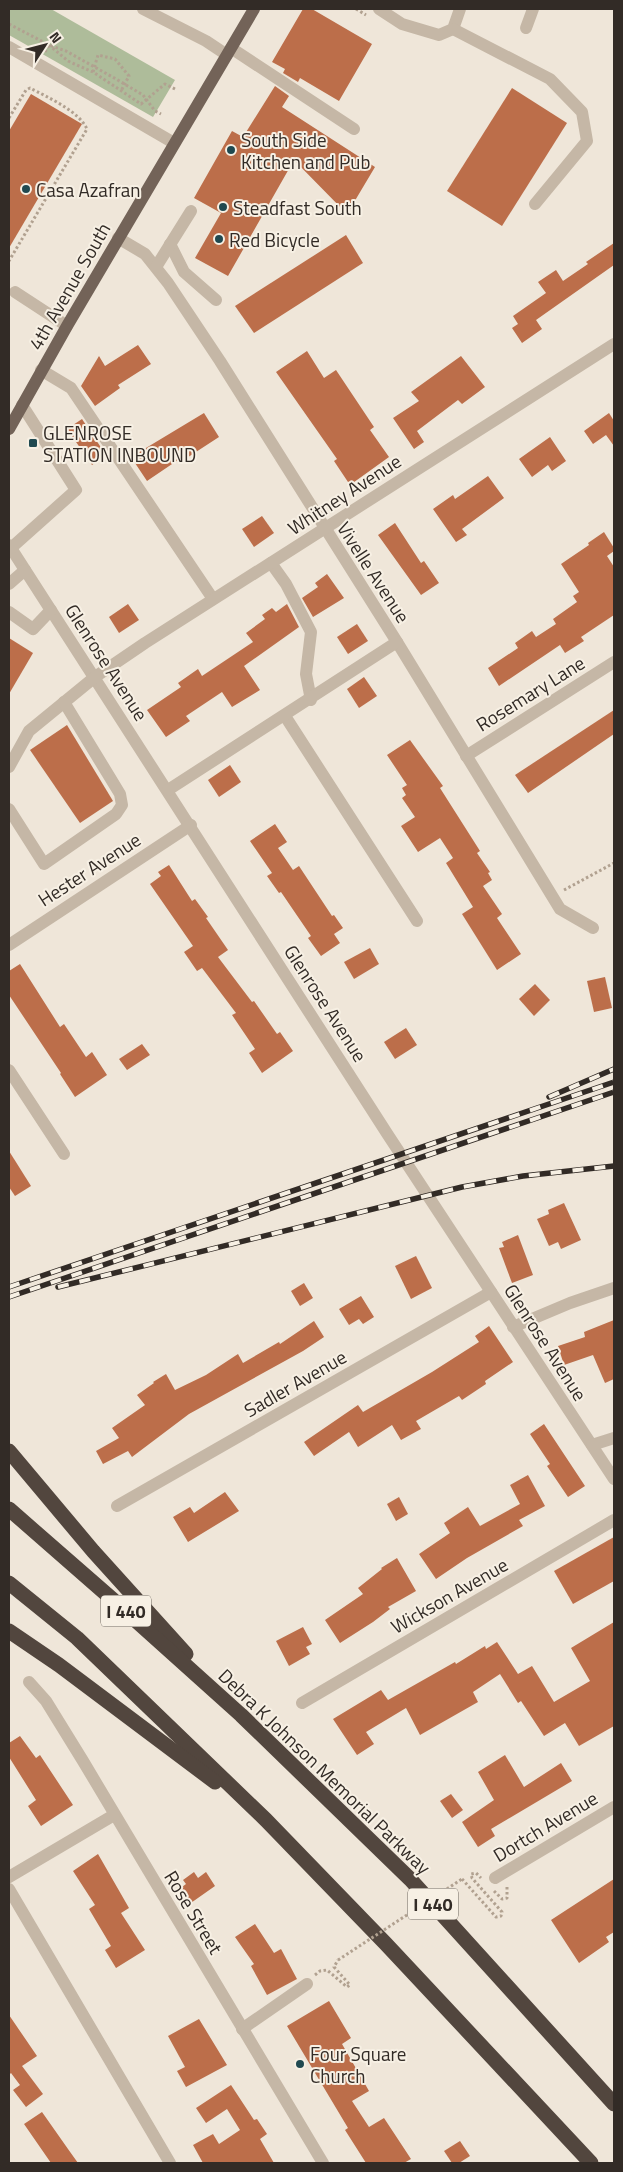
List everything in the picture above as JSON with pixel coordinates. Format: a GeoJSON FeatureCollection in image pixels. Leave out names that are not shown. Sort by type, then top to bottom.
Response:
{"type":"FeatureCollection","features":[{"type":"Feature","properties":{"kind":"highway"},"geometry":{"type":"LineString","coordinates":[[9,1451],[93,1551],[241,1715]]}},
{"type":"Feature","properties":{"kind":"highway","name":"Debra K Johnson Memorial Parkway"},"geometry":{"type":"LineString","coordinates":[[9,1509],[112,1598],[241,1715],[410,1879],[614,2104]]}},
{"type":"Feature","properties":{"kind":"highway","name":"I 440"},"geometry":{"type":"LineString","coordinates":[[9,1583],[77,1638],[266,1820],[386,1944],[591,2163]]}},
{"type":"Feature","properties":{"kind":"highway"},"geometry":{"type":"LineString","coordinates":[[9,1631],[59,1665],[266,1820]]}},
{"type":"Feature","properties":{"kind":"main road","name":"4th Avenue South"},"geometry":{"type":"LineString","coordinates":[[9,429],[118,238],[254,9]]}},
{"type":"Feature","properties":{"kind":"street"},"geometry":{"type":"LineString","coordinates":[[143,9],[229,51],[354,129]]}},
{"type":"Feature","properties":{"kind":"street"},"geometry":{"type":"LineString","coordinates":[[379,9],[402,24],[439,35],[453,29],[460,9]]}},
{"type":"Feature","properties":{"kind":"street"},"geometry":{"type":"LineString","coordinates":[[526,28],[533,9]]}},
{"type":"Feature","properties":{"kind":"street"},"geometry":{"type":"LineString","coordinates":[[453,29],[550,79],[582,112],[587,141],[535,204]]}},
{"type":"Feature","properties":{"kind":"street"},"geometry":{"type":"LineString","coordinates":[[9,47],[174,143]]}},
{"type":"Feature","properties":{"kind":"street"},"geometry":{"type":"LineString","coordinates":[[156,267],[191,211]]}},
{"type":"Feature","properties":{"kind":"street","name":"Vivelle Avenue"},"geometry":{"type":"LineString","coordinates":[[118,238],[145,254],[156,267],[220,361],[397,642],[560,909],[593,928]]}},
{"type":"Feature","properties":{"kind":"street"},"geometry":{"type":"LineString","coordinates":[[170,244],[184,272],[216,300]]}},
{"type":"Feature","properties":{"kind":"street"},"geometry":{"type":"LineString","coordinates":[[15,292],[67,326]]}},
{"type":"Feature","properties":{"kind":"street","name":"Whitney Avenue"},"geometry":{"type":"LineString","coordinates":[[9,767],[29,731],[95,677],[213,599],[614,344]]}},
{"type":"Feature","properties":{"kind":"street"},"geometry":{"type":"LineString","coordinates":[[42,370],[71,388],[213,599]]}},
{"type":"Feature","properties":{"kind":"street"},"geometry":{"type":"LineString","coordinates":[[10,547],[76,490],[22,404]]}},
{"type":"Feature","properties":{"kind":"street","name":"Glenrose Avenue"},"geometry":{"type":"LineString","coordinates":[[10,547],[513,1327],[614,1479]]}},
{"type":"Feature","properties":{"kind":"street"},"geometry":{"type":"LineString","coordinates":[[271,563],[295,600],[311,632],[306,674],[306,683],[311,700]]}},
{"type":"Feature","properties":{"kind":"street"},"geometry":{"type":"LineString","coordinates":[[9,584],[25,570]]}},
{"type":"Feature","properties":{"kind":"street"},"geometry":{"type":"LineString","coordinates":[[9,612],[33,630],[51,610]]}},
{"type":"Feature","properties":{"kind":"street"},"geometry":{"type":"LineString","coordinates":[[168,790],[311,700],[397,642]]}},
{"type":"Feature","properties":{"kind":"street","name":"Rosemary Lane"},"geometry":{"type":"LineString","coordinates":[[466,756],[614,662]]}},
{"type":"Feature","properties":{"kind":"street"},"geometry":{"type":"LineString","coordinates":[[9,809],[44,864],[116,814],[122,805],[120,794],[64,702]]}},
{"type":"Feature","properties":{"kind":"street"},"geometry":{"type":"LineString","coordinates":[[284,716],[417,921]]}},
{"type":"Feature","properties":{"kind":"street","name":"Hester Avenue"},"geometry":{"type":"LineString","coordinates":[[9,945],[190,825]]}},
{"type":"Feature","properties":{"kind":"street"},"geometry":{"type":"LineString","coordinates":[[9,1070],[64,1154]]}},
{"type":"Feature","properties":{"kind":"street"},"geometry":{"type":"LineString","coordinates":[[513,1327],[570,1303],[614,1288]]}},
{"type":"Feature","properties":{"kind":"street","name":"Sadler Avenue"},"geometry":{"type":"LineString","coordinates":[[117,1506],[491,1292]]}},
{"type":"Feature","properties":{"kind":"street"},"geometry":{"type":"LineString","coordinates":[[592,1445],[614,1438]]}},
{"type":"Feature","properties":{"kind":"street","name":"Wickson Avenue"},"geometry":{"type":"LineString","coordinates":[[302,1702],[614,1520]]}},
{"type":"Feature","properties":{"kind":"street","name":"Rose Street"},"geometry":{"type":"LineString","coordinates":[[29,1682],[46,1701],[83,1761],[322,2163]]}},
{"type":"Feature","properties":{"kind":"street","name":"Dortch Avenue"},"geometry":{"type":"LineString","coordinates":[[489,1881],[614,1807]]}},
{"type":"Feature","properties":{"kind":"street"},"geometry":{"type":"LineString","coordinates":[[9,1877],[114,1815]]}},
{"type":"Feature","properties":{"kind":"street"},"geometry":{"type":"LineString","coordinates":[[9,1889],[170,2163]]}},
{"type":"Feature","properties":{"kind":"street"},"geometry":{"type":"LineString","coordinates":[[242,2029],[307,1984]]}},
{"type":"Feature","properties":{"kind":"path"},"geometry":{"type":"LineString","coordinates":[[9,24],[49,45],[96,66],[143,95],[155,111],[161,114]]}},
{"type":"Feature","properties":{"kind":"path"},"geometry":{"type":"LineString","coordinates":[[49,45],[68,61],[93,72],[141,104],[165,84],[175,90]]}},
{"type":"Feature","properties":{"kind":"path"},"geometry":{"type":"LineString","coordinates":[[93,72],[98,55],[115,59],[129,76],[121,92]]}},
{"type":"Feature","properties":{"kind":"path"},"geometry":{"type":"LineString","coordinates":[[9,118],[26,90],[30,88],[56,102],[84,122],[87,129],[9,261]]}},
{"type":"Feature","properties":{"kind":"path"},"geometry":{"type":"LineString","coordinates":[[552,897],[614,863]]}},
{"type":"Feature","properties":{"kind":"path"},"geometry":{"type":"LineString","coordinates":[[307,1984],[320,1971],[328,1970],[347,1988],[350,1985],[334,1968],[338,1960],[462,1879],[496,1917],[501,1916],[502,1912],[472,1878],[471,1874],[476,1873],[489,1881],[502,1899],[507,1898],[506,1871]]}},
{"type":"Feature","properties":{"kind":"green space"},"geometry":{"type":"Polygon","coordinates":[[[9,9],[51,9],[175,80],[153,117],[9,35],[9,9]]]}},
{"type":"Feature","properties":{"kind":"building"},"geometry":{"type":"Polygon","coordinates":[[[303,9],[312,9],[372,44],[339,101],[300,78],[298,82],[283,73],[285,69],[272,62],[303,9]]]}},
{"type":"Feature","properties":{"kind":"building"},"geometry":{"type":"Polygon","coordinates":[[[275,86],[289,96],[282,107],[375,167],[347,214],[294,160],[228,276],[195,258],[221,213],[194,198],[232,131],[243,137],[275,86]]]}},
{"type":"Feature","properties":{"kind":"building"},"geometry":{"type":"Polygon","coordinates":[[[512,88],[567,123],[502,226],[447,191],[512,88]]]}},
{"type":"Feature","properties":{"kind":"building","name":"Casa Azafran"},"geometry":{"type":"Polygon","coordinates":[[[31,94],[82,124],[9,248],[9,131],[31,94]]]}},
{"type":"Feature","properties":{"kind":"building"},"geometry":{"type":"Polygon","coordinates":[[[346,235],[363,263],[254,333],[235,306],[346,235]]]}},
{"type":"Feature","properties":{"kind":"building"},"geometry":{"type":"Polygon","coordinates":[[[614,243],[614,265],[536,320],[542,329],[522,343],[512,328],[518,324],[513,316],[546,293],[538,282],[556,270],[563,281],[614,243]]]}},
{"type":"Feature","properties":{"kind":"building"},"geometry":{"type":"Polygon","coordinates":[[[138,345],[151,364],[118,385],[120,388],[95,406],[81,386],[99,356],[105,366],[138,345]]]}},
{"type":"Feature","properties":{"kind":"building"},"geometry":{"type":"Polygon","coordinates":[[[307,351],[324,378],[336,370],[374,427],[370,430],[389,457],[350,485],[334,461],[337,459],[276,372],[307,351]]]}},
{"type":"Feature","properties":{"kind":"building"},"geometry":{"type":"Polygon","coordinates":[[[461,356],[485,387],[462,404],[458,400],[417,431],[424,442],[414,449],[393,418],[419,401],[411,392],[461,356]]]}},
{"type":"Feature","properties":{"kind":"building"},"geometry":{"type":"Polygon","coordinates":[[[204,413],[219,437],[179,463],[178,460],[147,481],[131,457],[204,413]]]}},
{"type":"Feature","properties":{"kind":"building"},"geometry":{"type":"Polygon","coordinates":[[[609,413],[614,421],[614,446],[606,435],[593,444],[584,431],[609,413]]]}},
{"type":"Feature","properties":{"kind":"building"},"geometry":{"type":"Polygon","coordinates":[[[82,419],[106,455],[92,465],[67,429],[82,419]]]}},
{"type":"Feature","properties":{"kind":"building"},"geometry":{"type":"Polygon","coordinates":[[[550,437],[566,461],[552,471],[548,465],[532,477],[519,459],[550,437]]]}},
{"type":"Feature","properties":{"kind":"building"},"geometry":{"type":"Polygon","coordinates":[[[488,476],[504,498],[462,529],[467,535],[456,542],[433,509],[453,495],[455,499],[488,476]]]}},
{"type":"Feature","properties":{"kind":"building"},"geometry":{"type":"Polygon","coordinates":[[[262,516],[274,533],[254,547],[242,529],[262,516]]]}},
{"type":"Feature","properties":{"kind":"building"},"geometry":{"type":"Polygon","coordinates":[[[395,523],[421,563],[424,561],[439,583],[421,595],[378,535],[395,523]]]}},
{"type":"Feature","properties":{"kind":"building"},"geometry":{"type":"Polygon","coordinates":[[[604,532],[614,548],[614,551],[607,556],[614,567],[614,615],[581,637],[584,641],[565,653],[560,645],[499,686],[488,668],[518,648],[515,643],[532,631],[536,637],[556,624],[553,619],[577,602],[573,596],[579,592],[561,564],[604,532]]]}},
{"type":"Feature","properties":{"kind":"building"},"geometry":{"type":"Polygon","coordinates":[[[327,574],[344,598],[313,617],[302,598],[318,587],[315,583],[327,574]]]}},
{"type":"Feature","properties":{"kind":"building"},"geometry":{"type":"Polygon","coordinates":[[[128,604],[139,620],[119,633],[109,617],[128,604]]]}},
{"type":"Feature","properties":{"kind":"building"},"geometry":{"type":"Polygon","coordinates":[[[287,604],[299,627],[244,666],[260,690],[232,707],[222,692],[186,716],[190,721],[166,737],[147,710],[181,687],[178,683],[198,669],[202,676],[253,642],[246,633],[265,619],[262,615],[272,608],[276,612],[287,604]]]}},
{"type":"Feature","properties":{"kind":"building"},"geometry":{"type":"Polygon","coordinates":[[[357,624],[368,641],[348,654],[337,637],[357,624]]]}},
{"type":"Feature","properties":{"kind":"building"},"geometry":{"type":"Polygon","coordinates":[[[9,638],[33,653],[9,694],[9,638]]]}},
{"type":"Feature","properties":{"kind":"building"},"geometry":{"type":"Polygon","coordinates":[[[364,677],[377,696],[359,708],[347,689],[364,677]]]}},
{"type":"Feature","properties":{"kind":"building"},"geometry":{"type":"Polygon","coordinates":[[[614,710],[614,734],[528,793],[515,775],[614,710]]]}},
{"type":"Feature","properties":{"kind":"building"},"geometry":{"type":"Polygon","coordinates":[[[67,725],[113,801],[80,823],[30,750],[67,725]]]}},
{"type":"Feature","properties":{"kind":"building"},"geometry":{"type":"Polygon","coordinates":[[[410,740],[443,786],[440,788],[480,851],[477,853],[490,872],[488,873],[492,880],[483,886],[502,914],[497,918],[521,954],[497,970],[462,914],[473,907],[446,863],[453,858],[440,838],[418,852],[401,826],[415,817],[402,798],[406,795],[402,788],[407,785],[387,755],[410,740]]]}},
{"type":"Feature","properties":{"kind":"building"},"geometry":{"type":"Polygon","coordinates":[[[230,765],[241,782],[219,797],[208,780],[230,765]]]}},
{"type":"Feature","properties":{"kind":"building"},"geometry":{"type":"Polygon","coordinates":[[[275,824],[287,842],[278,848],[293,870],[299,866],[332,916],[334,915],[343,928],[334,934],[340,943],[321,956],[308,938],[311,936],[281,892],[279,893],[267,876],[272,873],[250,841],[275,824]]]}},
{"type":"Feature","properties":{"kind":"building"},"geometry":{"type":"Polygon","coordinates":[[[169,865],[192,901],[195,899],[208,917],[206,918],[228,950],[218,957],[252,1002],[254,1001],[277,1034],[280,1032],[293,1051],[262,1073],[249,1053],[255,1049],[232,1015],[236,1013],[202,968],[197,971],[184,952],[193,946],[150,884],[161,876],[158,872],[169,865]]]}},
{"type":"Feature","properties":{"kind":"building"},"geometry":{"type":"Polygon","coordinates":[[[370,948],[379,964],[354,979],[344,962],[370,948]]]}},
{"type":"Feature","properties":{"kind":"building"},"geometry":{"type":"Polygon","coordinates":[[[20,964],[60,1027],[64,1024],[86,1057],[92,1052],[107,1075],[75,1097],[9,995],[9,971],[20,964]]]}},
{"type":"Feature","properties":{"kind":"building"},"geometry":{"type":"Polygon","coordinates":[[[605,977],[612,1008],[594,1012],[587,981],[605,977]]]}},
{"type":"Feature","properties":{"kind":"building"},"geometry":{"type":"Polygon","coordinates":[[[535,984],[550,1000],[534,1016],[519,999],[535,984]]]}},
{"type":"Feature","properties":{"kind":"building"},"geometry":{"type":"Polygon","coordinates":[[[406,1028],[417,1045],[395,1059],[384,1042],[406,1028]]]}},
{"type":"Feature","properties":{"kind":"building"},"geometry":{"type":"Polygon","coordinates":[[[142,1044],[150,1055],[127,1070],[119,1059],[142,1044]]]}},
{"type":"Feature","properties":{"kind":"building"},"geometry":{"type":"Polygon","coordinates":[[[9,1151],[31,1186],[15,1196],[9,1187],[9,1151]]]}},
{"type":"Feature","properties":{"kind":"building"},"geometry":{"type":"Polygon","coordinates":[[[564,1203],[581,1240],[561,1249],[558,1242],[549,1246],[537,1219],[549,1214],[548,1210],[564,1203]]]}},
{"type":"Feature","properties":{"kind":"building"},"geometry":{"type":"Polygon","coordinates":[[[518,1235],[533,1275],[512,1283],[499,1248],[504,1247],[502,1242],[518,1235]]]}},
{"type":"Feature","properties":{"kind":"building"},"geometry":{"type":"Polygon","coordinates":[[[416,1256],[432,1288],[411,1299],[395,1266],[416,1256]]]}},
{"type":"Feature","properties":{"kind":"building"},"geometry":{"type":"Polygon","coordinates":[[[304,1283],[313,1298],[300,1306],[291,1291],[304,1283]]]}},
{"type":"Feature","properties":{"kind":"building"},"geometry":{"type":"Polygon","coordinates":[[[361,1296],[374,1317],[363,1324],[359,1319],[349,1325],[339,1309],[361,1296]]]}},
{"type":"Feature","properties":{"kind":"building"},"geometry":{"type":"Polygon","coordinates":[[[614,1320],[614,1379],[605,1383],[593,1355],[564,1365],[558,1346],[585,1337],[584,1332],[614,1320]]]}},
{"type":"Feature","properties":{"kind":"building"},"geometry":{"type":"Polygon","coordinates":[[[314,1321],[324,1337],[303,1351],[189,1414],[132,1457],[128,1451],[103,1464],[96,1451],[119,1438],[112,1428],[145,1405],[137,1395],[153,1382],[166,1374],[175,1390],[206,1375],[238,1354],[243,1363],[279,1342],[280,1344],[314,1321]]]}},
{"type":"Feature","properties":{"kind":"building"},"geometry":{"type":"Polygon","coordinates":[[[489,1326],[513,1362],[485,1381],[486,1384],[462,1400],[459,1396],[416,1421],[421,1429],[401,1440],[392,1425],[358,1447],[349,1432],[314,1456],[304,1442],[358,1405],[363,1412],[432,1372],[479,1342],[475,1336],[489,1326]]]}},
{"type":"Feature","properties":{"kind":"building"},"geometry":{"type":"Polygon","coordinates":[[[544,1424],[585,1486],[568,1497],[547,1466],[550,1464],[530,1434],[544,1424]]]}},
{"type":"Feature","properties":{"kind":"building"},"geometry":{"type":"Polygon","coordinates":[[[528,1475],[545,1506],[519,1520],[523,1526],[467,1558],[436,1579],[419,1554],[450,1533],[444,1523],[468,1507],[480,1526],[520,1504],[510,1485],[528,1475]]]}},
{"type":"Feature","properties":{"kind":"building"},"geometry":{"type":"Polygon","coordinates":[[[225,1492],[239,1511],[188,1542],[173,1517],[190,1507],[194,1513],[225,1492]]]}},
{"type":"Feature","properties":{"kind":"building"},"geometry":{"type":"Polygon","coordinates":[[[399,1497],[408,1514],[396,1521],[387,1504],[399,1497]]]}},
{"type":"Feature","properties":{"kind":"building"},"geometry":{"type":"Polygon","coordinates":[[[614,1537],[614,1581],[573,1604],[554,1571],[614,1537]]]}},
{"type":"Feature","properties":{"kind":"building"},"geometry":{"type":"Polygon","coordinates":[[[397,1558],[416,1591],[388,1607],[390,1609],[373,1622],[340,1643],[325,1620],[363,1594],[358,1588],[381,1568],[397,1558]]]}},
{"type":"Feature","properties":{"kind":"building"},"geometry":{"type":"Polygon","coordinates":[[[614,1622],[614,1726],[579,1746],[565,1723],[544,1736],[521,1701],[518,1703],[500,1674],[473,1692],[478,1702],[420,1735],[406,1708],[366,1732],[374,1744],[357,1755],[333,1719],[381,1690],[388,1700],[455,1662],[456,1664],[485,1646],[486,1649],[497,1642],[518,1674],[532,1666],[554,1702],[590,1681],[571,1648],[614,1622]]]}},
{"type":"Feature","properties":{"kind":"building"},"geometry":{"type":"Polygon","coordinates":[[[303,1627],[312,1644],[306,1647],[310,1654],[289,1666],[276,1641],[303,1627]]]}},
{"type":"Feature","properties":{"kind":"building"},"geometry":{"type":"Polygon","coordinates":[[[20,1736],[36,1758],[40,1755],[73,1805],[41,1826],[28,1806],[36,1800],[9,1757],[9,1743],[20,1736]]]}},
{"type":"Feature","properties":{"kind":"building"},"geometry":{"type":"Polygon","coordinates":[[[505,1755],[524,1787],[561,1763],[572,1781],[491,1829],[495,1836],[478,1847],[462,1822],[494,1800],[478,1772],[505,1755]]]}},
{"type":"Feature","properties":{"kind":"building"},"geometry":{"type":"Polygon","coordinates":[[[451,1794],[463,1810],[452,1818],[440,1801],[451,1794]]]}},
{"type":"Feature","properties":{"kind":"building"},"geometry":{"type":"Polygon","coordinates":[[[98,1854],[129,1908],[121,1913],[145,1950],[116,1968],[105,1950],[111,1946],[89,1909],[95,1905],[73,1871],[98,1854]]]}},
{"type":"Feature","properties":{"kind":"building"},"geometry":{"type":"Polygon","coordinates":[[[194,1872],[198,1878],[206,1872],[215,1886],[188,1905],[178,1890],[186,1884],[183,1880],[194,1872]]]}},
{"type":"Feature","properties":{"kind":"building"},"geometry":{"type":"Polygon","coordinates":[[[614,1879],[614,1932],[606,1937],[609,1942],[579,1963],[551,1920],[614,1879]]]}},
{"type":"Feature","properties":{"kind":"building"},"geometry":{"type":"Polygon","coordinates":[[[255,1924],[274,1953],[281,1949],[297,1979],[267,1995],[251,1966],[254,1964],[235,1937],[255,1924]]]}},
{"type":"Feature","properties":{"kind":"building"},"geometry":{"type":"Polygon","coordinates":[[[329,2001],[351,2038],[342,2044],[369,2091],[352,2101],[369,2127],[384,2118],[411,2159],[404,2163],[366,2163],[345,2130],[348,2128],[287,2026],[329,2001]]]}},
{"type":"Feature","properties":{"kind":"building"},"geometry":{"type":"Polygon","coordinates":[[[9,2015],[37,2056],[22,2066],[43,2094],[26,2107],[13,2090],[20,2085],[11,2073],[9,2075],[9,2015]]]}},
{"type":"Feature","properties":{"kind":"building"},"geometry":{"type":"Polygon","coordinates":[[[199,2019],[227,2065],[186,2087],[177,2071],[185,2067],[168,2036],[199,2019]]]}},
{"type":"Feature","properties":{"kind":"building"},"geometry":{"type":"Polygon","coordinates":[[[231,2085],[254,2120],[257,2119],[267,2134],[260,2139],[274,2163],[203,2163],[193,2145],[213,2134],[219,2144],[240,2130],[227,2109],[206,2123],[196,2108],[231,2085]]]}},
{"type":"Feature","properties":{"kind":"building"},"geometry":{"type":"Polygon","coordinates":[[[42,2112],[78,2163],[51,2163],[24,2124],[42,2112]]]}},
{"type":"Feature","properties":{"kind":"building"},"geometry":{"type":"Polygon","coordinates":[[[460,2141],[470,2156],[459,2163],[452,2163],[444,2151],[460,2141]]]}},
{"type":"Feature","properties":{"kind":"railway"},"geometry":{"type":"LineString","coordinates":[[549,1097],[614,1069]]}},
{"type":"Feature","properties":{"kind":"railway"},"geometry":{"type":"LineString","coordinates":[[9,1287],[614,1082]]}},
{"type":"Feature","properties":{"kind":"railway"},"geometry":{"type":"LineString","coordinates":[[9,1297],[614,1092]]}},
{"type":"Feature","properties":{"kind":"railway"},"geometry":{"type":"LineString","coordinates":[[58,1287],[462,1187],[523,1176],[614,1166]]}},
{"type":"Feature","properties":{"kind":"place","name":"South Side Kitchen and Pub"},"geometry":{"type":"Point","coordinates":[231,150]}},
{"type":"Feature","properties":{"kind":"place","name":"Casa Azafran"},"geometry":{"type":"Point","coordinates":[26,189]}},
{"type":"Feature","properties":{"kind":"place","name":"Steadfast South"},"geometry":{"type":"Point","coordinates":[223,207]}},
{"type":"Feature","properties":{"kind":"place","name":"Red Bicycle"},"geometry":{"type":"Point","coordinates":[219,239]}},
{"type":"Feature","properties":{"kind":"place","name":"GLENROSE STATION INBOUND"},"geometry":{"type":"Point","coordinates":[33,443]}},
{"type":"Feature","properties":{"kind":"place","name":"Four Square Church"},"geometry":{"type":"Point","coordinates":[300,2064]}}]}
